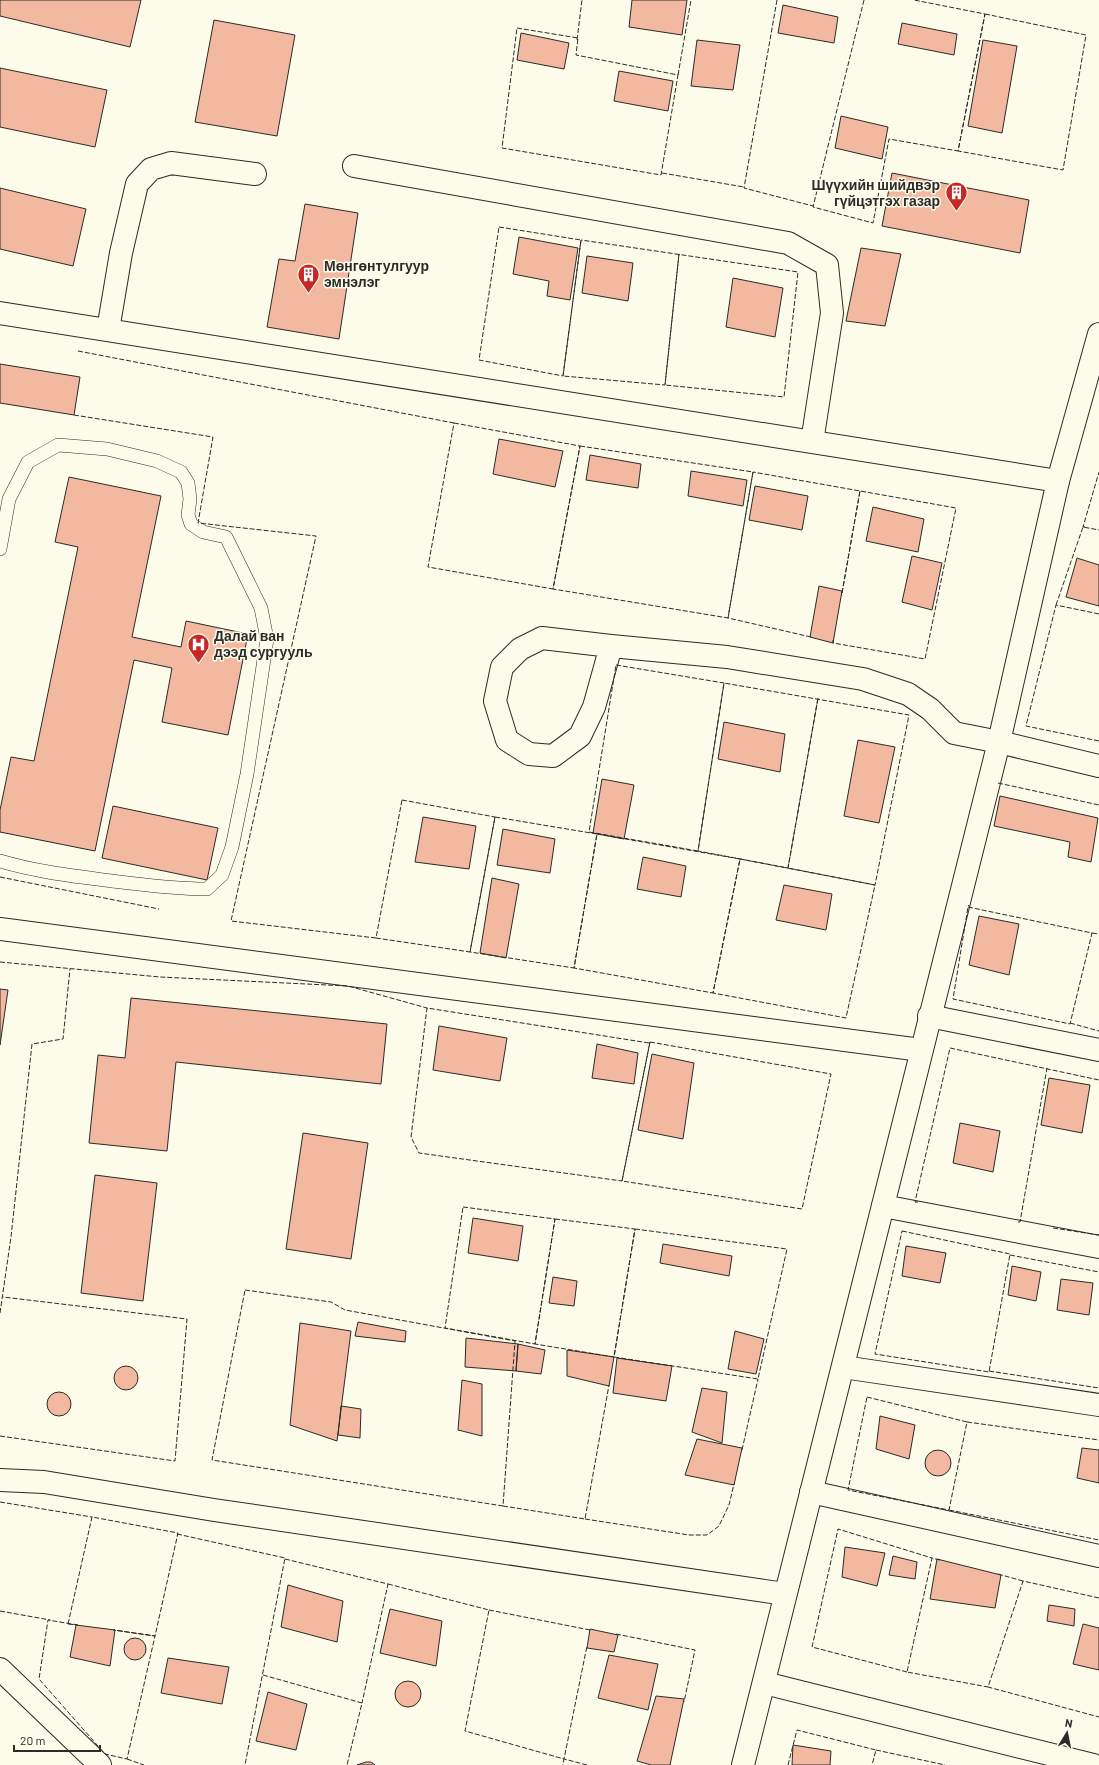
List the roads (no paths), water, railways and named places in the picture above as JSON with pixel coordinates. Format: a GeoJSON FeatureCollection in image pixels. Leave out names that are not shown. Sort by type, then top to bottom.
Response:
{"type":"FeatureCollection","features":[{"type":"Feature","properties":{"kind":"street"},"geometry":{"type":"LineString","coordinates":[[108,330],[121,253],[136,184],[151,169],[171,163],[256,174]]}},
{"type":"Feature","properties":{"kind":"street"},"geometry":{"type":"LineString","coordinates":[[354,166],[788,243],[827,265],[832,313],[812,442]]}},
{"type":"Feature","properties":{"kind":"street"},"geometry":{"type":"LineString","coordinates":[[0,313],[1058,481]]}},
{"type":"Feature","properties":{"kind":"street"},"geometry":{"type":"LineString","coordinates":[[743,1765],[929,1016],[999,742],[1058,481],[1099,334]]}},
{"type":"Feature","properties":{"kind":"street"},"geometry":{"type":"LineString","coordinates":[[611,646],[594,707],[580,736],[553,756],[530,754],[507,740],[495,701],[502,667],[520,649],[542,638],[727,657],[863,679],[908,694],[930,709],[954,733],[999,742],[1099,766]]}},
{"type":"Feature","properties":{"kind":"street"},"geometry":{"type":"LineString","coordinates":[[0,929],[921,1050]]}},
{"type":"Feature","properties":{"kind":"street"},"geometry":{"type":"LineString","coordinates":[[929,1016],[1099,1050]]}},
{"type":"Feature","properties":{"kind":"street"},"geometry":{"type":"LineString","coordinates":[[883,1206],[1099,1248]]}},
{"type":"Feature","properties":{"kind":"street"},"geometry":{"type":"LineString","coordinates":[[842,1367],[1099,1405]]}},
{"type":"Feature","properties":{"kind":"street"},"geometry":{"type":"LineString","coordinates":[[0,1480],[44,1482],[221,1511],[785,1594]]}},
{"type":"Feature","properties":{"kind":"street"},"geometry":{"type":"LineString","coordinates":[[811,1492],[1099,1556]]}},
{"type":"Feature","properties":{"kind":"street"},"geometry":{"type":"LineString","coordinates":[[0,1669],[100,1765]]}},
{"type":"Feature","properties":{"kind":"street"},"geometry":{"type":"LineString","coordinates":[[764,1683],[1094,1765]]}},
{"type":"Feature","properties":{"kind":"lane"},"geometry":{"type":"LineString","coordinates":[[0,549],[9,499],[28,462],[58,445],[107,448],[157,461],[181,472],[188,483],[190,500],[188,515],[191,524],[203,532],[226,537],[261,608],[268,639],[247,774],[232,847],[222,874],[207,889],[182,889],[72,876],[26,869],[0,861]]}},
{"type":"Feature","properties":{"kind":"place","name":"Шүүхийн шийдвэр гүйцэтгэх газар"},"geometry":{"type":"Point","coordinates":[956,212]}},
{"type":"Feature","properties":{"kind":"place","name":"Мөнгөнтулгуур эмнэлэг"},"geometry":{"type":"Point","coordinates":[309,294]}},
{"type":"Feature","properties":{"kind":"place","name":"Далай ван дээд сургууль"},"geometry":{"type":"Point","coordinates":[198,664]}}]}
